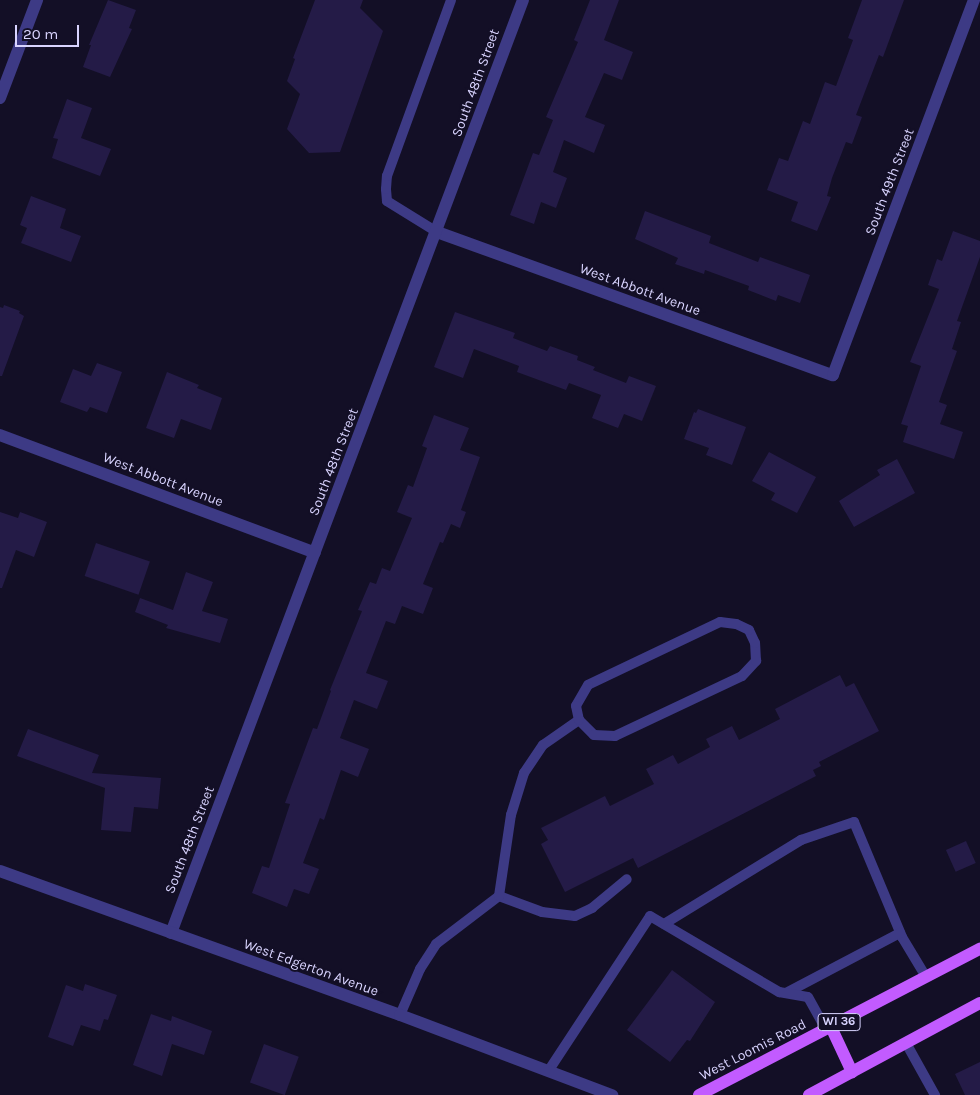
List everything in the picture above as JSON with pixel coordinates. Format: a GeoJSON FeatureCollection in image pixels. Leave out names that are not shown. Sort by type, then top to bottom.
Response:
{"type":"FeatureCollection","features":[{"type":"Feature","properties":{"kind":"main road","name":"West Loomis Road"},"geometry":{"type":"LineString","coordinates":[[699,1095],[980,949]]}},
{"type":"Feature","properties":{"kind":"main road"},"geometry":{"type":"LineString","coordinates":[[808,1095],[980,1003]]}},
{"type":"Feature","properties":{"kind":"main road"},"geometry":{"type":"LineString","coordinates":[[828,1028],[852,1072]]}},
{"type":"Feature","properties":{"kind":"main road"},"geometry":{"type":"LineString","coordinates":[[834,1095],[836,1080]]}},
{"type":"Feature","properties":{"kind":"street"},"geometry":{"type":"LineString","coordinates":[[0,98],[37,0]]}},
{"type":"Feature","properties":{"kind":"street","name":"South 48th Street"},"geometry":{"type":"LineString","coordinates":[[171,933],[523,0]]}},
{"type":"Feature","properties":{"kind":"street","name":"South 49th Street"},"geometry":{"type":"LineString","coordinates":[[833,375],[974,0]]}},
{"type":"Feature","properties":{"kind":"street","name":"West Abbott Avenue"},"geometry":{"type":"LineString","coordinates":[[436,232],[833,375]]}},
{"type":"Feature","properties":{"kind":"street","name":"West Abbott Avenue"},"geometry":{"type":"LineString","coordinates":[[0,435],[315,553]]}},
{"type":"Feature","properties":{"kind":"street","name":"West Edgerton Avenue"},"geometry":{"type":"LineString","coordinates":[[0,871],[400,1015],[612,1095]]}},
{"type":"Feature","properties":{"kind":"lane"},"geometry":{"type":"LineString","coordinates":[[436,232],[387,201],[386,189],[387,176],[450,0]]}},
{"type":"Feature","properties":{"kind":"lane"},"geometry":{"type":"LineString","coordinates":[[720,622],[736,624],[749,630],[755,643],[756,661],[742,676],[615,736],[594,735],[579,720],[576,706],[588,685],[720,622]]}},
{"type":"Feature","properties":{"kind":"lane"},"geometry":{"type":"LineString","coordinates":[[400,1015],[420,969],[436,944],[499,896],[511,814],[524,773],[543,745],[579,720]]}},
{"type":"Feature","properties":{"kind":"lane"},"geometry":{"type":"LineString","coordinates":[[664,924],[801,840],[854,822],[900,933],[926,977]]}},
{"type":"Feature","properties":{"kind":"lane"},"geometry":{"type":"LineString","coordinates":[[499,896],[542,912],[575,916],[592,908],[627,879]]}},
{"type":"Feature","properties":{"kind":"lane"},"geometry":{"type":"LineString","coordinates":[[549,1070],[650,916],[779,992],[808,997],[828,1028]]}},
{"type":"Feature","properties":{"kind":"lane"},"geometry":{"type":"LineString","coordinates":[[786,993],[900,933]]}},
{"type":"Feature","properties":{"kind":"lane"},"geometry":{"type":"LineString","coordinates":[[906,1042],[935,1095]]}},
{"type":"Feature","properties":{"kind":"building"},"geometry":{"type":"Polygon","coordinates":[[[108,0],[136,10],[129,28],[132,29],[110,77],[83,67],[91,45],[89,45],[108,0]]]}},
{"type":"Feature","properties":{"kind":"building"},"geometry":{"type":"Polygon","coordinates":[[[315,0],[363,0],[360,8],[383,31],[340,152],[309,153],[287,129],[300,94],[287,81],[295,59],[293,58],[315,0]]]}},
{"type":"Feature","properties":{"kind":"building"},"geometry":{"type":"Polygon","coordinates":[[[590,0],[619,0],[604,40],[633,52],[622,80],[604,73],[585,117],[605,125],[594,153],[564,140],[553,172],[567,178],[556,208],[541,202],[534,224],[510,215],[533,153],[539,155],[553,120],[546,117],[578,42],[574,40],[590,0]]]}},
{"type":"Feature","properties":{"kind":"building"},"geometry":{"type":"Polygon","coordinates":[[[862,0],[904,0],[883,57],[879,55],[856,115],[862,117],[852,144],[846,142],[832,178],[827,196],[831,197],[817,231],[791,221],[798,202],[767,190],[779,158],[788,161],[803,121],[810,124],[825,82],[836,86],[853,40],[848,38],[862,0]]]}},
{"type":"Feature","properties":{"kind":"building"},"geometry":{"type":"Polygon","coordinates":[[[67,99],[92,108],[81,138],[111,149],[100,176],[52,158],[58,139],[53,138],[67,99]]]}},
{"type":"Feature","properties":{"kind":"building"},"geometry":{"type":"Polygon","coordinates":[[[31,196],[66,209],[60,228],[81,236],[71,262],[21,243],[27,228],[20,225],[31,196]]]}},
{"type":"Feature","properties":{"kind":"building"},"geometry":{"type":"Polygon","coordinates":[[[645,211],[711,236],[709,243],[758,262],[760,257],[810,275],[800,303],[778,295],[776,301],[748,290],[749,286],[705,270],[704,274],[675,264],[678,258],[635,239],[645,211]]]}},
{"type":"Feature","properties":{"kind":"building"},"geometry":{"type":"Polygon","coordinates":[[[953,231],[980,241],[980,257],[957,321],[961,322],[952,349],[957,351],[939,402],[947,405],[940,424],[963,432],[954,459],[903,442],[908,426],[901,424],[921,366],[910,362],[939,289],[928,285],[937,259],[942,261],[953,231]]]}},
{"type":"Feature","properties":{"kind":"building"},"geometry":{"type":"Polygon","coordinates":[[[4,305],[20,311],[19,313],[24,316],[2,376],[0,376],[0,307],[3,308],[4,305]]]}},
{"type":"Feature","properties":{"kind":"building"},"geometry":{"type":"Polygon","coordinates":[[[455,312],[515,333],[513,338],[547,351],[550,346],[578,356],[577,360],[595,367],[593,370],[626,383],[629,376],[656,386],[642,421],[624,414],[618,428],[592,418],[601,395],[569,383],[566,390],[517,372],[519,366],[474,349],[463,378],[434,367],[455,312]]]}},
{"type":"Feature","properties":{"kind":"building"},"geometry":{"type":"Polygon","coordinates":[[[97,363],[122,372],[107,413],[90,407],[87,412],[60,402],[73,369],[91,376],[97,363]]]}},
{"type":"Feature","properties":{"kind":"building"},"geometry":{"type":"Polygon","coordinates":[[[167,372],[199,385],[197,388],[222,398],[211,430],[181,419],[174,438],[146,428],[167,372]]]}},
{"type":"Feature","properties":{"kind":"building"},"geometry":{"type":"Polygon","coordinates":[[[698,409],[746,427],[732,465],[706,455],[709,448],[684,439],[694,412],[696,413],[698,409]]]}},
{"type":"Feature","properties":{"kind":"building"},"geometry":{"type":"Polygon","coordinates":[[[434,415],[469,428],[460,450],[480,457],[461,510],[466,512],[460,528],[451,524],[443,543],[440,542],[423,584],[433,588],[423,614],[402,606],[395,624],[386,621],[366,673],[388,681],[377,709],[354,700],[340,738],[369,749],[358,777],[341,770],[324,820],[320,818],[303,863],[319,869],[309,894],[294,889],[287,907],[252,893],[262,866],[269,868],[290,804],[285,803],[313,728],[317,729],[330,690],[362,611],[358,610],[370,582],[376,584],[382,568],[390,571],[412,518],[397,512],[408,485],[413,487],[427,448],[422,446],[434,415]]]}},
{"type":"Feature","properties":{"kind":"building"},"geometry":{"type":"Polygon","coordinates":[[[769,452],[816,477],[797,513],[771,500],[775,493],[752,481],[769,452]]]}},
{"type":"Feature","properties":{"kind":"building"},"geometry":{"type":"Polygon","coordinates":[[[897,459],[915,493],[854,527],[839,501],[880,475],[877,470],[897,459]]]}},
{"type":"Feature","properties":{"kind":"building"},"geometry":{"type":"Polygon","coordinates":[[[0,512],[18,518],[20,512],[47,522],[34,557],[16,550],[2,588],[0,588],[0,512]]]}},
{"type":"Feature","properties":{"kind":"building"},"geometry":{"type":"Polygon","coordinates":[[[96,543],[150,562],[138,595],[85,576],[96,543]]]}},
{"type":"Feature","properties":{"kind":"building"},"geometry":{"type":"Polygon","coordinates":[[[186,572],[213,582],[202,611],[228,619],[220,643],[166,628],[168,625],[135,612],[140,598],[173,610],[186,572]]]}},
{"type":"Feature","properties":{"kind":"building"},"geometry":{"type":"Polygon","coordinates":[[[840,675],[846,687],[854,683],[879,731],[819,762],[821,766],[813,770],[816,776],[638,868],[633,858],[565,892],[541,844],[548,840],[541,828],[605,796],[610,806],[654,784],[646,769],[673,755],[678,764],[710,747],[706,739],[732,726],[739,740],[780,719],[775,709],[840,675]]]}},
{"type":"Feature","properties":{"kind":"building"},"geometry":{"type":"Polygon","coordinates":[[[28,729],[99,755],[92,773],[161,778],[158,809],[134,807],[131,832],[101,830],[105,788],[17,756],[28,729]]]}},
{"type":"Feature","properties":{"kind":"building"},"geometry":{"type":"Polygon","coordinates":[[[966,841],[976,863],[956,872],[946,850],[966,841]]]}},
{"type":"Feature","properties":{"kind":"building"},"geometry":{"type":"Polygon","coordinates":[[[672,970],[715,1002],[690,1041],[687,1040],[670,1062],[627,1030],[672,970]]]}},
{"type":"Feature","properties":{"kind":"building"},"geometry":{"type":"Polygon","coordinates":[[[85,984],[117,995],[108,1020],[104,1019],[100,1031],[81,1025],[73,1046],[48,1037],[66,985],[83,991],[85,984]]]}},
{"type":"Feature","properties":{"kind":"building"},"geometry":{"type":"Polygon","coordinates":[[[151,1014],[171,1021],[172,1016],[212,1031],[204,1055],[172,1044],[162,1076],[133,1065],[151,1014]]]}},
{"type":"Feature","properties":{"kind":"building"},"geometry":{"type":"Polygon","coordinates":[[[264,1044],[299,1057],[285,1095],[250,1083],[264,1044]]]}},
{"type":"Feature","properties":{"kind":"building"},"geometry":{"type":"Polygon","coordinates":[[[980,1062],[980,1095],[965,1095],[955,1074],[980,1062]]]}}]}
